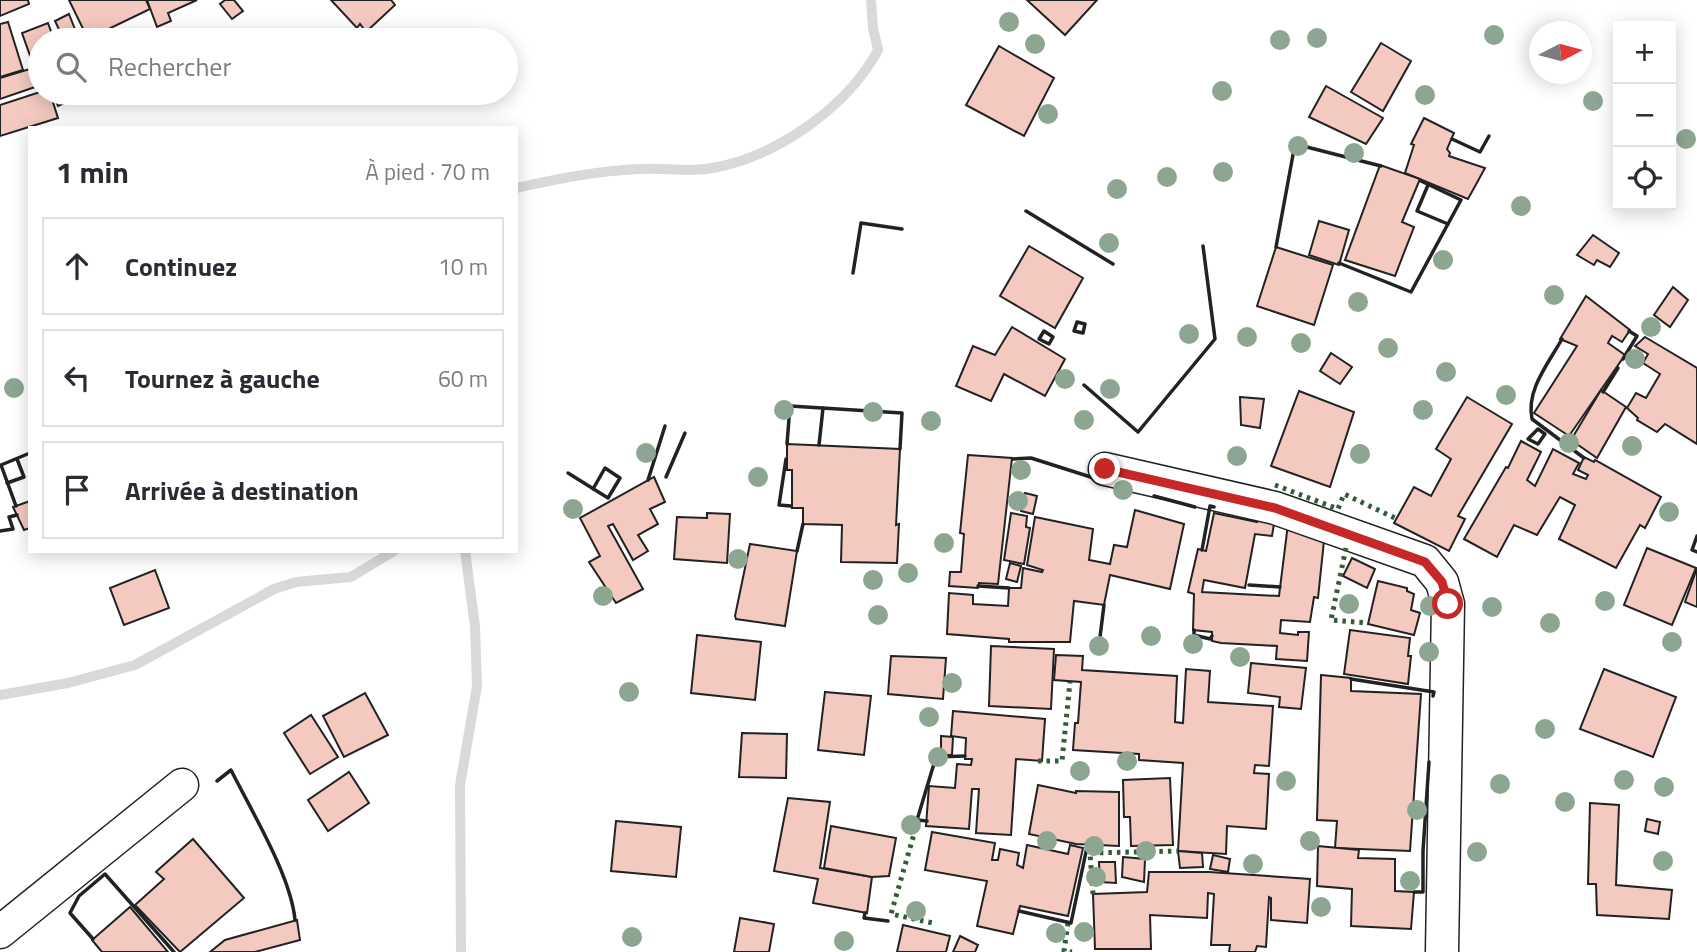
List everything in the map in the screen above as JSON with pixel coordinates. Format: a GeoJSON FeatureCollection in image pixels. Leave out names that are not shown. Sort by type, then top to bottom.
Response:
{"type":"FeatureCollection","features":[{"type":"Feature","properties":{"kind":"street"},"geometry":{"type":"LineString","coordinates":[[1105,469],[1275,508],[1425,562],[1442,582],[1448,604],[1442,952]]}},
{"type":"Feature","properties":{"kind":"street"},"geometry":{"type":"LineString","coordinates":[[0,932],[182,785]]}},
{"type":"Feature","properties":{"kind":"building"},"geometry":{"type":"Polygon","coordinates":[[[0,0],[28,0],[29,4],[0,16],[0,0]]]}},
{"type":"Feature","properties":{"kind":"building"},"geometry":{"type":"Polygon","coordinates":[[[69,0],[146,0],[150,9],[111,28],[83,28],[69,0]]]}},
{"type":"Feature","properties":{"kind":"building"},"geometry":{"type":"Polygon","coordinates":[[[147,0],[197,0],[168,13],[171,21],[157,27],[147,0]]]}},
{"type":"Feature","properties":{"kind":"building"},"geometry":{"type":"Polygon","coordinates":[[[225,0],[234,0],[243,11],[232,19],[220,4],[225,0]]]}},
{"type":"Feature","properties":{"kind":"building"},"geometry":{"type":"Polygon","coordinates":[[[331,0],[391,0],[395,5],[370,28],[363,28],[360,24],[357,28],[331,0]]]}},
{"type":"Feature","properties":{"kind":"building"},"geometry":{"type":"Polygon","coordinates":[[[1027,0],[1097,0],[1065,35],[1027,0]]]}},
{"type":"Feature","properties":{"kind":"building"},"geometry":{"type":"Polygon","coordinates":[[[69,14],[74,28],[58,28],[55,21],[69,14]]]}},
{"type":"Feature","properties":{"kind":"building"},"geometry":{"type":"Polygon","coordinates":[[[8,22],[23,70],[0,77],[0,24],[8,22]]]}},
{"type":"Feature","properties":{"kind":"building"},"geometry":{"type":"Polygon","coordinates":[[[48,23],[50,28],[35,28],[48,23]]]}},
{"type":"Feature","properties":{"kind":"building"},"geometry":{"type":"Polygon","coordinates":[[[28,31],[28,50],[22,33],[28,31]]]}},
{"type":"Feature","properties":{"kind":"building"},"geometry":{"type":"Polygon","coordinates":[[[1381,43],[1411,61],[1383,111],[1351,92],[1381,43]]]}},
{"type":"Feature","properties":{"kind":"building"},"geometry":{"type":"Polygon","coordinates":[[[999,46],[1054,78],[1024,136],[966,105],[999,46]]]}},
{"type":"Feature","properties":{"kind":"building"},"geometry":{"type":"Polygon","coordinates":[[[28,70],[28,89],[0,99],[0,78],[28,70]]]}},
{"type":"Feature","properties":{"kind":"building"},"geometry":{"type":"Polygon","coordinates":[[[1326,86],[1383,118],[1366,144],[1309,117],[1326,86]]]}},
{"type":"Feature","properties":{"kind":"building"},"geometry":{"type":"Polygon","coordinates":[[[28,96],[28,105],[54,105],[58,118],[0,136],[0,105],[28,96]]]}},
{"type":"Feature","properties":{"kind":"building"},"geometry":{"type":"Polygon","coordinates":[[[1424,118],[1454,133],[1447,149],[1449,156],[1485,168],[1468,199],[1405,173],[1414,145],[1411,144],[1424,118]]]}},
{"type":"Feature","properties":{"kind":"building"},"geometry":{"type":"Polygon","coordinates":[[[1380,165],[1420,179],[1402,222],[1414,227],[1395,276],[1345,260],[1380,165]]]}},
{"type":"Feature","properties":{"kind":"building"},"geometry":{"type":"Polygon","coordinates":[[[1319,221],[1349,230],[1339,265],[1309,255],[1319,221]]]}},
{"type":"Feature","properties":{"kind":"building"},"geometry":{"type":"Polygon","coordinates":[[[1593,235],[1619,253],[1610,267],[1597,260],[1594,265],[1577,255],[1593,235]]]}},
{"type":"Feature","properties":{"kind":"building"},"geometry":{"type":"Polygon","coordinates":[[[1029,246],[1083,278],[1055,328],[1000,296],[1029,246]]]}},
{"type":"Feature","properties":{"kind":"building"},"geometry":{"type":"Polygon","coordinates":[[[1276,247],[1333,265],[1314,325],[1257,306],[1276,247]]]}},
{"type":"Feature","properties":{"kind":"building"},"geometry":{"type":"Polygon","coordinates":[[[1673,287],[1688,300],[1670,327],[1654,315],[1673,287]]]}},
{"type":"Feature","properties":{"kind":"building"},"geometry":{"type":"Polygon","coordinates":[[[1586,296],[1630,330],[1622,342],[1612,336],[1608,343],[1625,355],[1569,436],[1534,413],[1577,346],[1560,339],[1586,296]]]}},
{"type":"Feature","properties":{"kind":"building"},"geometry":{"type":"Polygon","coordinates":[[[1012,327],[1065,359],[1045,396],[1004,374],[991,401],[956,386],[973,346],[995,355],[1012,327]]]}},
{"type":"Feature","properties":{"kind":"building"},"geometry":{"type":"Polygon","coordinates":[[[1645,337],[1697,368],[1697,444],[1665,424],[1657,432],[1637,420],[1627,408],[1636,393],[1646,398],[1660,374],[1643,363],[1648,354],[1635,346],[1645,337]]]}},
{"type":"Feature","properties":{"kind":"building"},"geometry":{"type":"Polygon","coordinates":[[[1331,353],[1352,367],[1340,384],[1320,371],[1331,353]]]}},
{"type":"Feature","properties":{"kind":"building"},"geometry":{"type":"Polygon","coordinates":[[[1601,390],[1626,407],[1597,458],[1571,440],[1601,390]]]}},
{"type":"Feature","properties":{"kind":"building"},"geometry":{"type":"Polygon","coordinates":[[[1299,391],[1354,412],[1330,487],[1271,466],[1299,391]]]}},
{"type":"Feature","properties":{"kind":"building"},"geometry":{"type":"Polygon","coordinates":[[[1240,397],[1264,399],[1260,428],[1241,425],[1240,397]]]}},
{"type":"Feature","properties":{"kind":"building"},"geometry":{"type":"Polygon","coordinates":[[[1467,397],[1512,424],[1458,516],[1465,519],[1449,551],[1394,523],[1414,487],[1431,496],[1451,459],[1436,449],[1467,397]]]}},
{"type":"Feature","properties":{"kind":"building"},"geometry":{"type":"Polygon","coordinates":[[[1521,441],[1541,452],[1527,480],[1535,486],[1553,449],[1579,463],[1573,474],[1586,479],[1588,475],[1578,470],[1584,457],[1594,462],[1595,460],[1661,497],[1645,528],[1640,525],[1616,568],[1559,539],[1575,505],[1560,497],[1537,535],[1514,525],[1497,557],[1464,539],[1506,467],[1508,468],[1521,441]]]}},
{"type":"Feature","properties":{"kind":"building"},"geometry":{"type":"Polygon","coordinates":[[[787,444],[900,449],[897,563],[841,562],[842,525],[803,524],[803,508],[792,508],[792,470],[787,470],[787,444]]]}},
{"type":"Feature","properties":{"kind":"building"},"geometry":{"type":"Polygon","coordinates":[[[968,455],[1012,458],[998,584],[979,583],[978,588],[949,586],[950,572],[961,572],[964,534],[960,533],[968,455]]]}},
{"type":"Feature","properties":{"kind":"building"},"geometry":{"type":"Polygon","coordinates":[[[654,477],[665,502],[650,509],[658,524],[638,535],[648,551],[633,560],[613,524],[608,526],[643,589],[616,603],[589,562],[600,556],[580,518],[654,477]]]}},
{"type":"Feature","properties":{"kind":"building"},"geometry":{"type":"Polygon","coordinates":[[[1025,493],[1037,496],[1033,514],[1021,511],[1025,493]]]}},
{"type":"Feature","properties":{"kind":"building"},"geometry":{"type":"Polygon","coordinates":[[[28,502],[28,529],[24,530],[13,507],[28,502]]]}},
{"type":"Feature","properties":{"kind":"building"},"geometry":{"type":"Polygon","coordinates":[[[1135,510],[1184,524],[1170,589],[1110,575],[1104,605],[1074,601],[1070,642],[1009,642],[1009,639],[947,634],[949,593],[973,595],[973,604],[1008,606],[1009,588],[1021,588],[1023,568],[1042,572],[1043,570],[1027,565],[1035,517],[1093,529],[1089,560],[1110,564],[1114,545],[1127,547],[1135,510]]]}},
{"type":"Feature","properties":{"kind":"building"},"geometry":{"type":"Polygon","coordinates":[[[707,513],[730,514],[727,563],[674,559],[677,517],[707,518],[707,513]]]}},
{"type":"Feature","properties":{"kind":"building"},"geometry":{"type":"Polygon","coordinates":[[[1011,513],[1027,516],[1026,527],[1030,528],[1024,564],[1004,560],[1011,513]]]}},
{"type":"Feature","properties":{"kind":"building"},"geometry":{"type":"Polygon","coordinates":[[[1214,513],[1257,522],[1258,515],[1275,518],[1272,536],[1255,534],[1245,588],[1204,580],[1202,592],[1279,596],[1288,524],[1325,531],[1318,598],[1314,597],[1310,622],[1281,620],[1280,633],[1298,635],[1298,632],[1309,632],[1307,661],[1276,659],[1277,646],[1221,643],[1212,641],[1212,632],[1193,630],[1194,594],[1188,592],[1198,549],[1206,551],[1214,513]]]}},
{"type":"Feature","properties":{"kind":"building"},"geometry":{"type":"Polygon","coordinates":[[[750,544],[797,551],[785,626],[736,619],[750,544]]]}},
{"type":"Feature","properties":{"kind":"building"},"geometry":{"type":"Polygon","coordinates":[[[1647,548],[1696,568],[1672,625],[1624,605],[1647,548]]]}},
{"type":"Feature","properties":{"kind":"building"},"geometry":{"type":"Polygon","coordinates":[[[1352,558],[1375,569],[1367,588],[1343,576],[1352,558]]]}},
{"type":"Feature","properties":{"kind":"building"},"geometry":{"type":"Polygon","coordinates":[[[1010,563],[1021,566],[1017,582],[1006,579],[1010,563]]]}},
{"type":"Feature","properties":{"kind":"building"},"geometry":{"type":"Polygon","coordinates":[[[1697,568],[1697,607],[1685,602],[1697,568]]]}},
{"type":"Feature","properties":{"kind":"building"},"geometry":{"type":"Polygon","coordinates":[[[155,570],[169,608],[124,625],[110,588],[155,570]]]}},
{"type":"Feature","properties":{"kind":"building"},"geometry":{"type":"Polygon","coordinates":[[[1378,581],[1407,588],[1407,591],[1414,594],[1411,610],[1420,613],[1414,635],[1368,624],[1378,581]]]}},
{"type":"Feature","properties":{"kind":"building"},"geometry":{"type":"Polygon","coordinates":[[[1350,630],[1410,638],[1408,684],[1344,674],[1350,630]]]}},
{"type":"Feature","properties":{"kind":"building"},"geometry":{"type":"Polygon","coordinates":[[[697,635],[761,642],[755,700],[691,693],[697,635]]]}},
{"type":"Feature","properties":{"kind":"building"},"geometry":{"type":"Polygon","coordinates":[[[991,646],[1054,649],[1051,709],[989,706],[991,646]]]}},
{"type":"Feature","properties":{"kind":"building"},"geometry":{"type":"Polygon","coordinates":[[[1056,655],[1083,656],[1082,670],[1177,676],[1175,722],[1183,723],[1186,669],[1210,671],[1208,702],[1273,706],[1269,766],[1255,765],[1254,773],[1269,774],[1266,829],[1227,826],[1226,854],[1178,851],[1183,763],[1139,760],[1139,754],[1073,750],[1081,682],[1054,680],[1056,655]]]}},
{"type":"Feature","properties":{"kind":"building"},"geometry":{"type":"Polygon","coordinates":[[[891,656],[946,658],[943,699],[888,694],[891,656]]]}},
{"type":"Feature","properties":{"kind":"building"},"geometry":{"type":"Polygon","coordinates":[[[1251,663],[1306,668],[1301,709],[1279,707],[1280,697],[1248,693],[1251,663]]]}},
{"type":"Feature","properties":{"kind":"building"},"geometry":{"type":"Polygon","coordinates":[[[1604,669],[1676,697],[1653,757],[1580,729],[1604,669]]]}},
{"type":"Feature","properties":{"kind":"building"},"geometry":{"type":"Polygon","coordinates":[[[1321,675],[1351,678],[1351,691],[1421,694],[1410,851],[1335,848],[1337,821],[1317,820],[1321,675]]]}},
{"type":"Feature","properties":{"kind":"building"},"geometry":{"type":"Polygon","coordinates":[[[825,692],[871,696],[864,755],[818,750],[825,692]]]}},
{"type":"Feature","properties":{"kind":"building"},"geometry":{"type":"Polygon","coordinates":[[[365,693],[388,735],[344,757],[323,716],[365,693]]]}},
{"type":"Feature","properties":{"kind":"building"},"geometry":{"type":"Polygon","coordinates":[[[953,711],[1045,719],[1042,761],[1016,759],[1011,835],[976,833],[979,789],[972,789],[969,829],[926,826],[929,786],[955,788],[957,764],[971,765],[972,759],[965,759],[966,738],[951,736],[953,711]]]}},
{"type":"Feature","properties":{"kind":"building"},"geometry":{"type":"Polygon","coordinates":[[[311,715],[338,757],[310,774],[284,733],[311,715]]]}},
{"type":"Feature","properties":{"kind":"building"},"geometry":{"type":"Polygon","coordinates":[[[742,733],[787,734],[786,778],[739,777],[742,733]]]}},
{"type":"Feature","properties":{"kind":"building"},"geometry":{"type":"Polygon","coordinates":[[[941,736],[953,737],[952,755],[941,755],[941,736]]]}},
{"type":"Feature","properties":{"kind":"building"},"geometry":{"type":"Polygon","coordinates":[[[349,772],[369,803],[328,831],[308,800],[349,772]]]}},
{"type":"Feature","properties":{"kind":"building"},"geometry":{"type":"Polygon","coordinates":[[[1170,778],[1173,845],[1131,846],[1130,817],[1124,817],[1123,780],[1170,778]]]}},
{"type":"Feature","properties":{"kind":"building"},"geometry":{"type":"Polygon","coordinates":[[[1038,785],[1076,793],[1119,792],[1119,846],[1076,844],[1029,834],[1038,785]]]}},
{"type":"Feature","properties":{"kind":"building"},"geometry":{"type":"Polygon","coordinates":[[[788,798],[830,802],[820,868],[872,877],[867,913],[813,903],[818,879],[774,871],[788,798]]]}},
{"type":"Feature","properties":{"kind":"building"},"geometry":{"type":"Polygon","coordinates":[[[1590,803],[1619,805],[1616,885],[1672,890],[1669,919],[1597,915],[1596,884],[1588,884],[1590,803]]]}},
{"type":"Feature","properties":{"kind":"building"},"geometry":{"type":"Polygon","coordinates":[[[1647,819],[1660,822],[1658,834],[1645,831],[1647,819]]]}},
{"type":"Feature","properties":{"kind":"building"},"geometry":{"type":"Polygon","coordinates":[[[616,821],[681,827],[676,877],[611,871],[616,821]]]}},
{"type":"Feature","properties":{"kind":"building"},"geometry":{"type":"Polygon","coordinates":[[[831,826],[896,838],[889,876],[872,877],[824,868],[831,826]]]}},
{"type":"Feature","properties":{"kind":"building"},"geometry":{"type":"Polygon","coordinates":[[[932,832],[995,843],[992,860],[998,860],[1000,849],[1019,853],[1017,865],[1023,868],[1027,845],[1068,854],[1070,845],[1083,848],[1068,916],[1020,906],[1013,934],[977,926],[987,881],[925,870],[932,832]]]}},
{"type":"Feature","properties":{"kind":"building"},"geometry":{"type":"Polygon","coordinates":[[[193,839],[244,898],[180,952],[135,905],[164,879],[156,872],[193,839]]]}},
{"type":"Feature","properties":{"kind":"building"},"geometry":{"type":"Polygon","coordinates":[[[1318,846],[1359,850],[1358,858],[1395,859],[1395,891],[1414,892],[1411,929],[1351,926],[1352,889],[1317,886],[1318,846]]]}},
{"type":"Feature","properties":{"kind":"building"},"geometry":{"type":"Polygon","coordinates":[[[1178,851],[1202,853],[1203,867],[1180,868],[1178,851]]]}},
{"type":"Feature","properties":{"kind":"building"},"geometry":{"type":"Polygon","coordinates":[[[1213,855],[1230,859],[1228,872],[1210,869],[1213,855]]]}},
{"type":"Feature","properties":{"kind":"building"},"geometry":{"type":"Polygon","coordinates":[[[1123,857],[1145,859],[1144,882],[1122,877],[1123,857]]]}},
{"type":"Feature","properties":{"kind":"building"},"geometry":{"type":"Polygon","coordinates":[[[1099,862],[1115,862],[1116,883],[1100,882],[1099,862]]]}},
{"type":"Feature","properties":{"kind":"building"},"geometry":{"type":"Polygon","coordinates":[[[1149,872],[1209,872],[1310,879],[1307,923],[1271,920],[1269,897],[1266,947],[1257,946],[1255,952],[1229,952],[1230,945],[1211,945],[1214,894],[1208,893],[1207,918],[1150,915],[1151,949],[1095,949],[1093,894],[1147,892],[1149,872]]]}},
{"type":"Feature","properties":{"kind":"building"},"geometry":{"type":"Polygon","coordinates":[[[130,907],[168,952],[102,952],[92,940],[130,907]]]}},
{"type":"Feature","properties":{"kind":"building"},"geometry":{"type":"Polygon","coordinates":[[[740,918],[774,924],[769,952],[734,952],[740,918]]]}},
{"type":"Feature","properties":{"kind":"building"},"geometry":{"type":"Polygon","coordinates":[[[297,920],[300,940],[255,952],[210,952],[225,940],[297,920]]]}},
{"type":"Feature","properties":{"kind":"building"},"geometry":{"type":"Polygon","coordinates":[[[903,925],[950,936],[946,952],[897,952],[903,925]]]}},
{"type":"Feature","properties":{"kind":"building"},"geometry":{"type":"Polygon","coordinates":[[[960,936],[978,945],[975,952],[953,952],[960,936]]]}},
{"type":"Feature","properties":{"kind":"waterway"},"geometry":{"type":"LineString","coordinates":[[518,188],[607,172],[718,167],[741,161],[788,139],[831,108],[865,71],[878,50],[871,0]]}},
{"type":"Feature","properties":{"kind":"waterway"},"geometry":{"type":"LineString","coordinates":[[0,695],[68,683],[135,665],[274,589],[296,582],[351,577],[391,553]]}},
{"type":"Feature","properties":{"kind":"waterway"},"geometry":{"type":"LineString","coordinates":[[461,952],[460,785],[477,686],[475,626],[465,553]]}},
{"type":"Feature","properties":{"kind":"hedge"},"geometry":{"type":"LineString","coordinates":[[1275,485],[1338,509],[1344,494],[1397,519]]}},
{"type":"Feature","properties":{"kind":"hedge"},"geometry":{"type":"LineString","coordinates":[[1346,548],[1331,620],[1368,623]]}},
{"type":"Feature","properties":{"kind":"hedge"},"geometry":{"type":"LineString","coordinates":[[1038,761],[1062,761],[1070,682]]}},
{"type":"Feature","properties":{"kind":"hedge"},"geometry":{"type":"LineString","coordinates":[[918,820],[891,914],[933,923]]}},
{"type":"Feature","properties":{"kind":"hedge"},"geometry":{"type":"LineString","coordinates":[[1093,894],[1090,853],[1178,851]]}},
{"type":"Feature","properties":{"kind":"hedge"},"geometry":{"type":"LineString","coordinates":[[1068,923],[1064,951],[1072,952]]}},
{"type":"Feature","properties":{"kind":"wall"},"geometry":{"type":"LineString","coordinates":[[1452,139],[1480,152],[1489,136]]}},
{"type":"Feature","properties":{"kind":"wall"},"geometry":{"type":"LineString","coordinates":[[1276,247],[1295,144],[1381,166]]}},
{"type":"Feature","properties":{"kind":"wall"},"geometry":{"type":"LineString","coordinates":[[1339,263],[1411,292],[1461,200],[1421,181]]}},
{"type":"Feature","properties":{"kind":"wall"},"geometry":{"type":"LineString","coordinates":[[1428,185],[1417,211],[1448,224]]}},
{"type":"Feature","properties":{"kind":"wall"},"geometry":{"type":"LineString","coordinates":[[1026,211],[1113,264]]}},
{"type":"Feature","properties":{"kind":"wall"},"geometry":{"type":"LineString","coordinates":[[853,273],[861,223],[902,229]]}},
{"type":"Feature","properties":{"kind":"wall"},"geometry":{"type":"LineString","coordinates":[[1084,385],[1138,432],[1215,339],[1203,246]]}},
{"type":"Feature","properties":{"kind":"wall"},"geometry":{"type":"LineString","coordinates":[[1077,322],[1085,324],[1083,333],[1074,331],[1077,322]]}},
{"type":"Feature","properties":{"kind":"wall"},"geometry":{"type":"LineString","coordinates":[[1044,331],[1053,337],[1049,344],[1039,339],[1044,331]]}},
{"type":"Feature","properties":{"kind":"wall"},"geometry":{"type":"LineString","coordinates":[[1623,359],[1637,336],[1629,331]]}},
{"type":"Feature","properties":{"kind":"wall"},"geometry":{"type":"LineString","coordinates":[[1562,339],[1535,388],[1532,419],[1584,458]]}},
{"type":"Feature","properties":{"kind":"wall"},"geometry":{"type":"LineString","coordinates":[[1603,392],[1618,368]]}},
{"type":"Feature","properties":{"kind":"wall"},"geometry":{"type":"LineString","coordinates":[[787,444],[790,406],[902,413],[900,449]]}},
{"type":"Feature","properties":{"kind":"wall"},"geometry":{"type":"LineString","coordinates":[[819,445],[823,408]]}},
{"type":"Feature","properties":{"kind":"wall"},"geometry":{"type":"LineString","coordinates":[[648,480],[665,426]]}},
{"type":"Feature","properties":{"kind":"wall"},"geometry":{"type":"LineString","coordinates":[[1538,429],[1545,434],[1538,444],[1528,439],[1538,429]]}},
{"type":"Feature","properties":{"kind":"wall"},"geometry":{"type":"LineString","coordinates":[[666,477],[685,433]]}},
{"type":"Feature","properties":{"kind":"wall"},"geometry":{"type":"LineString","coordinates":[[16,506],[1,465],[28,454]]}},
{"type":"Feature","properties":{"kind":"wall"},"geometry":{"type":"LineString","coordinates":[[1013,459],[1031,458],[1097,479]]}},
{"type":"Feature","properties":{"kind":"wall"},"geometry":{"type":"LineString","coordinates":[[7,483],[24,477],[17,459]]}},
{"type":"Feature","properties":{"kind":"wall"},"geometry":{"type":"LineString","coordinates":[[786,459],[779,505],[791,506]]}},
{"type":"Feature","properties":{"kind":"wall"},"geometry":{"type":"LineString","coordinates":[[568,473],[608,498],[620,478],[605,468],[593,489]]}},
{"type":"Feature","properties":{"kind":"wall"},"geometry":{"type":"LineString","coordinates":[[1154,496],[1195,507]]}},
{"type":"Feature","properties":{"kind":"wall"},"geometry":{"type":"LineString","coordinates":[[1202,550],[1210,506],[1214,507]]}},
{"type":"Feature","properties":{"kind":"wall"},"geometry":{"type":"LineString","coordinates":[[0,531],[13,529],[9,517],[17,515]]}},
{"type":"Feature","properties":{"kind":"wall"},"geometry":{"type":"LineString","coordinates":[[797,551],[803,524]]}},
{"type":"Feature","properties":{"kind":"wall"},"geometry":{"type":"LineString","coordinates":[[1697,536],[1692,550],[1697,552]]}},
{"type":"Feature","properties":{"kind":"wall"},"geometry":{"type":"LineString","coordinates":[[1249,585],[1280,587]]}},
{"type":"Feature","properties":{"kind":"wall"},"geometry":{"type":"LineString","coordinates":[[978,586],[1009,588]]}},
{"type":"Feature","properties":{"kind":"wall"},"geometry":{"type":"LineString","coordinates":[[1098,653],[1104,605]]}},
{"type":"Feature","properties":{"kind":"wall"},"geometry":{"type":"LineString","coordinates":[[1194,630],[1194,635],[1210,639],[1212,636]]}},
{"type":"Feature","properties":{"kind":"wall"},"geometry":{"type":"LineString","coordinates":[[1351,679],[1434,692],[1433,696]]}},
{"type":"Feature","properties":{"kind":"wall"},"geometry":{"type":"LineString","coordinates":[[927,821],[917,820],[936,757],[965,756]]}},
{"type":"Feature","properties":{"kind":"wall"},"geometry":{"type":"LineString","coordinates":[[1414,892],[1423,892],[1429,762]]}},
{"type":"Feature","properties":{"kind":"wall"},"geometry":{"type":"LineString","coordinates":[[217,781],[231,770],[279,864],[295,920]]}},
{"type":"Feature","properties":{"kind":"wall"},"geometry":{"type":"LineString","coordinates":[[1019,911],[1071,923],[1087,847]]}},
{"type":"Feature","properties":{"kind":"wall"},"geometry":{"type":"LineString","coordinates":[[93,939],[70,913],[79,896],[105,874],[174,952]]}},
{"type":"Feature","properties":{"kind":"wall"},"geometry":{"type":"LineString","coordinates":[[865,913],[864,918],[888,921]]}},
{"type":"Feature","properties":{"kind":"route"},"geometry":{"type":"LineString","coordinates":[[1105,469],[1275,508],[1425,562],[1442,582],[1448,604]]}}]}
